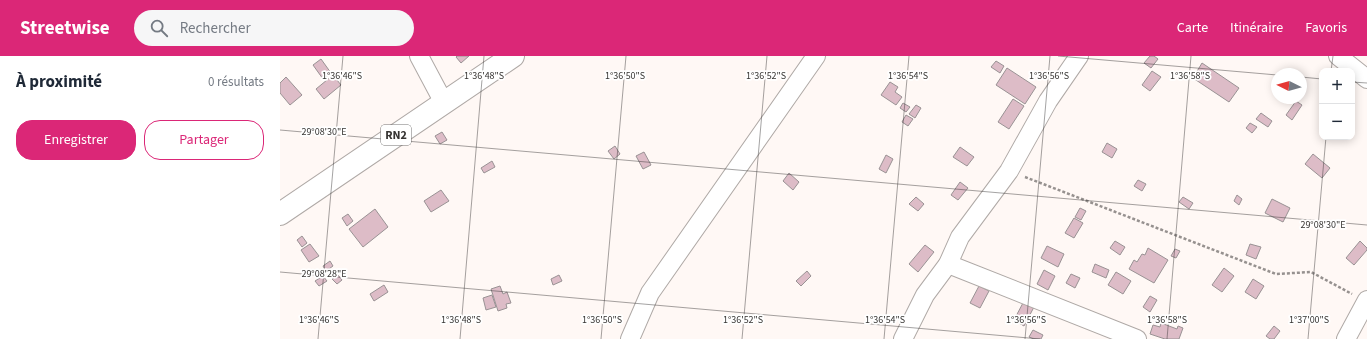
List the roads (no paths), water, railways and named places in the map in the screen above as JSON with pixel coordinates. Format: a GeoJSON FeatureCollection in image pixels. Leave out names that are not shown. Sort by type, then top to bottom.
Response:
{"type":"FeatureCollection","features":[{"type":"Feature","properties":{"kind":"highway","name":"RN2"},"geometry":{"type":"LineString","coordinates":[[280,214],[513,56]]}},
{"type":"Feature","properties":{"kind":"street"},"geometry":{"type":"LineString","coordinates":[[419,56],[444,103]]}},
{"type":"Feature","properties":{"kind":"street"},"geometry":{"type":"LineString","coordinates":[[630,339],[650,293],[816,56]]}},
{"type":"Feature","properties":{"kind":"street"},"geometry":{"type":"LineString","coordinates":[[903,339],[925,295],[948,264],[960,237],[1009,171],[1048,101],[1079,56]]}},
{"type":"Feature","properties":{"kind":"street"},"geometry":{"type":"LineString","coordinates":[[1338,56],[1367,79]]}},
{"type":"Feature","properties":{"kind":"street"},"geometry":{"type":"LineString","coordinates":[[948,264],[1137,339]]}},
{"type":"Feature","properties":{"kind":"street"},"geometry":{"type":"LineString","coordinates":[[1346,339],[1367,300]]}}]}
